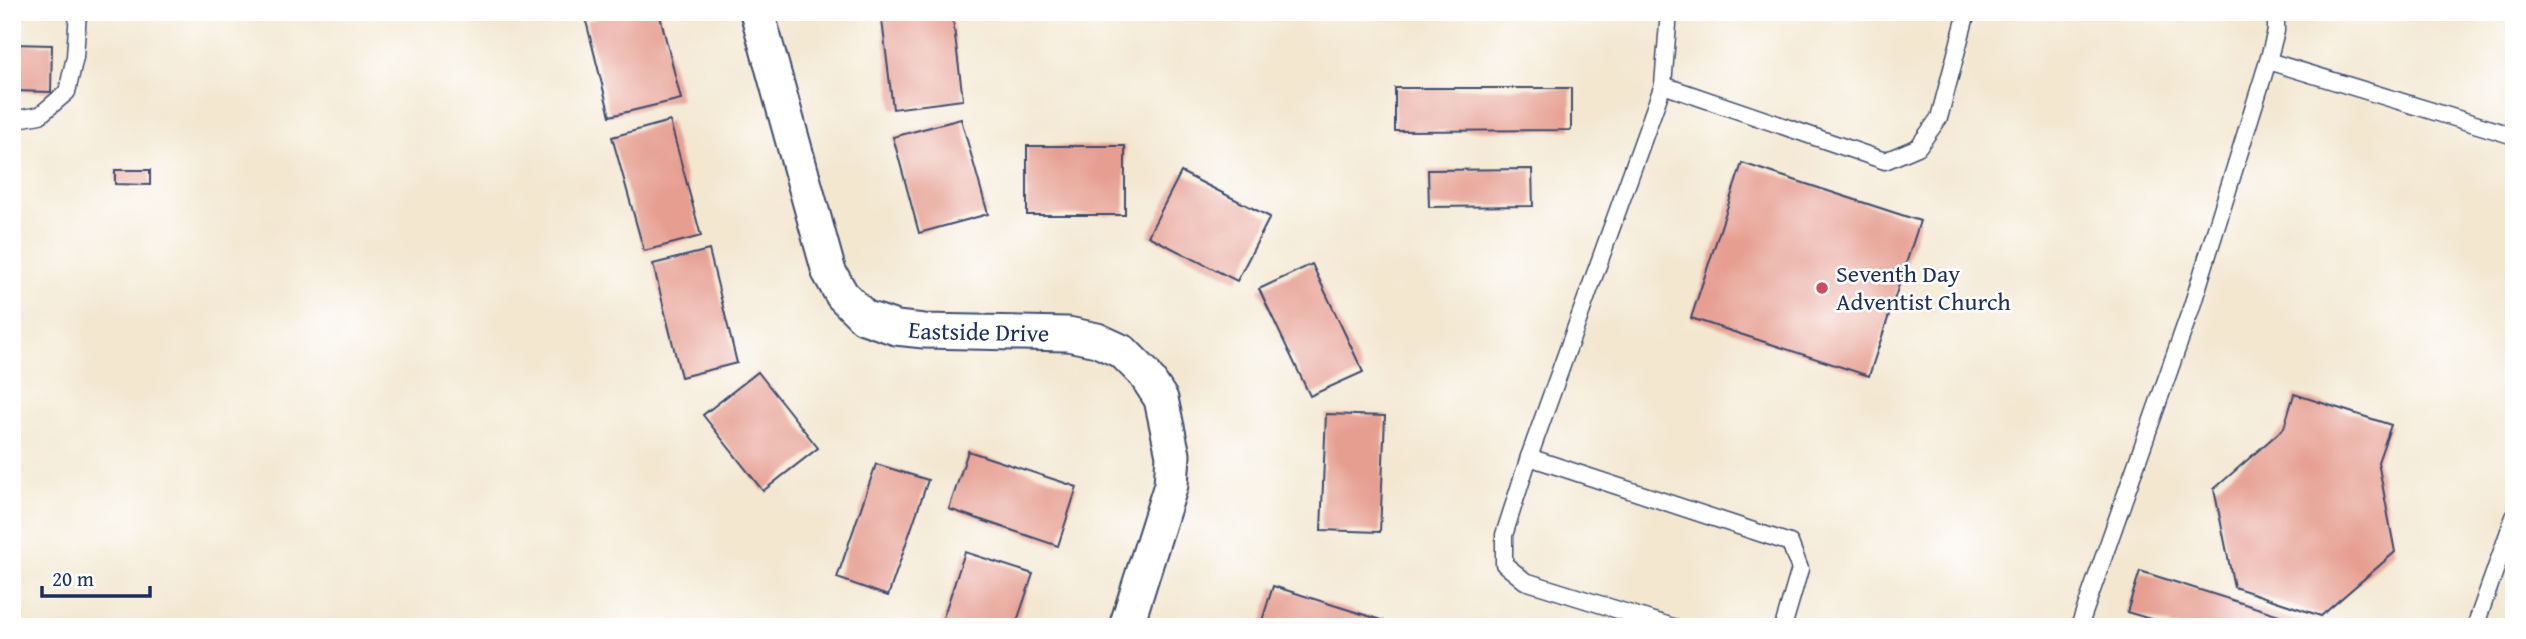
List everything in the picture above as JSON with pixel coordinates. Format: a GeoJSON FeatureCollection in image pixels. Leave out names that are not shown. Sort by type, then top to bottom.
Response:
{"type":"FeatureCollection","features":[{"type":"Feature","properties":{"kind":"street","name":"Eastside Drive"},"geometry":{"type":"LineString","coordinates":[[757,12],[829,272],[842,295],[864,317],[896,328],[924,331],[1046,332],[1097,340],[1124,352],[1144,373],[1161,399],[1173,455],[1171,485],[1126,627]]}},
{"type":"Feature","properties":{"kind":"lane"},"geometry":{"type":"LineString","coordinates":[[12,120],[40,116],[67,92],[75,57],[78,12]]}},
{"type":"Feature","properties":{"kind":"lane"},"geometry":{"type":"LineString","coordinates":[[1669,12],[1663,85],[1529,457],[1504,535],[1504,565],[1525,581],[1673,627]]}},
{"type":"Feature","properties":{"kind":"lane"},"geometry":{"type":"LineString","coordinates":[[1663,85],[1885,161],[1919,148],[1939,118],[1967,12]]}},
{"type":"Feature","properties":{"kind":"lane"},"geometry":{"type":"LineString","coordinates":[[2079,627],[2193,306],[2268,61],[2276,32],[2276,12]]}},
{"type":"Feature","properties":{"kind":"lane"},"geometry":{"type":"LineString","coordinates":[[2268,61],[2514,135]]}},
{"type":"Feature","properties":{"kind":"lane"},"geometry":{"type":"LineString","coordinates":[[1529,457],[1790,543],[1800,569],[1783,627]]}},
{"type":"Feature","properties":{"kind":"lane"},"geometry":{"type":"LineString","coordinates":[[2475,627],[2514,517]]}},
{"type":"Feature","properties":{"kind":"building"},"geometry":{"type":"Polygon","coordinates":[[[621,12],[659,12],[681,99],[610,116],[586,21],[621,12]]]}},
{"type":"Feature","properties":{"kind":"building"},"geometry":{"type":"Polygon","coordinates":[[[881,12],[952,12],[963,100],[893,109],[881,12]]]}},
{"type":"Feature","properties":{"kind":"building"},"geometry":{"type":"Polygon","coordinates":[[[12,44],[52,45],[51,92],[12,91],[12,44]]]}},
{"type":"Feature","properties":{"kind":"building"},"geometry":{"type":"Polygon","coordinates":[[[1395,88],[1571,88],[1571,130],[1395,131],[1395,88]]]}},
{"type":"Feature","properties":{"kind":"building"},"geometry":{"type":"Polygon","coordinates":[[[961,119],[988,214],[919,233],[893,137],[961,119]]]}},
{"type":"Feature","properties":{"kind":"building"},"geometry":{"type":"Polygon","coordinates":[[[670,121],[701,236],[644,251],[612,137],[670,121]]]}},
{"type":"Feature","properties":{"kind":"building"},"geometry":{"type":"Polygon","coordinates":[[[1027,146],[1125,146],[1125,215],[1027,215],[1027,146]]]}},
{"type":"Feature","properties":{"kind":"building"},"geometry":{"type":"Polygon","coordinates":[[[1742,163],[1920,221],[1869,376],[1691,318],[1742,163]]]}},
{"type":"Feature","properties":{"kind":"building"},"geometry":{"type":"Polygon","coordinates":[[[1532,169],[1533,206],[1429,207],[1428,170],[1532,169]]]}},
{"type":"Feature","properties":{"kind":"building"},"geometry":{"type":"Polygon","coordinates":[[[115,170],[150,170],[150,185],[115,184],[115,170]]]}},
{"type":"Feature","properties":{"kind":"building"},"geometry":{"type":"Polygon","coordinates":[[[1181,172],[1270,217],[1237,281],[1148,236],[1181,172]]]}},
{"type":"Feature","properties":{"kind":"building"},"geometry":{"type":"Polygon","coordinates":[[[709,250],[737,363],[681,377],[653,264],[709,250]]]}},
{"type":"Feature","properties":{"kind":"building"},"geometry":{"type":"Polygon","coordinates":[[[1312,264],[1363,372],[1310,396],[1259,289],[1312,264]]]}},
{"type":"Feature","properties":{"kind":"building"},"geometry":{"type":"Polygon","coordinates":[[[758,372],[818,448],[763,491],[703,415],[758,372]]]}},
{"type":"Feature","properties":{"kind":"building"},"geometry":{"type":"Polygon","coordinates":[[[2294,394],[2391,425],[2378,462],[2395,552],[2321,616],[2234,587],[2214,489],[2284,428],[2294,394]]]}},
{"type":"Feature","properties":{"kind":"building"},"geometry":{"type":"Polygon","coordinates":[[[1326,414],[1385,416],[1380,532],[1321,530],[1326,414]]]}},
{"type":"Feature","properties":{"kind":"building"},"geometry":{"type":"Polygon","coordinates":[[[968,451],[1077,487],[1058,546],[949,509],[968,451]]]}},
{"type":"Feature","properties":{"kind":"building"},"geometry":{"type":"Polygon","coordinates":[[[876,464],[928,480],[888,596],[837,578],[876,464]]]}},
{"type":"Feature","properties":{"kind":"building"},"geometry":{"type":"Polygon","coordinates":[[[965,552],[1033,574],[1015,627],[940,627],[965,552]]]}},
{"type":"Feature","properties":{"kind":"building"},"geometry":{"type":"Polygon","coordinates":[[[2140,571],[2314,627],[2170,627],[2171,625],[2127,612],[2140,571]]]}},
{"type":"Feature","properties":{"kind":"building"},"geometry":{"type":"Polygon","coordinates":[[[1273,586],[1384,621],[1382,627],[1260,627],[1273,586]]]}},
{"type":"Feature","properties":{"kind":"place","name":"Seventh Day Adventist Church"},"geometry":{"type":"Point","coordinates":[1822,288]}}]}
